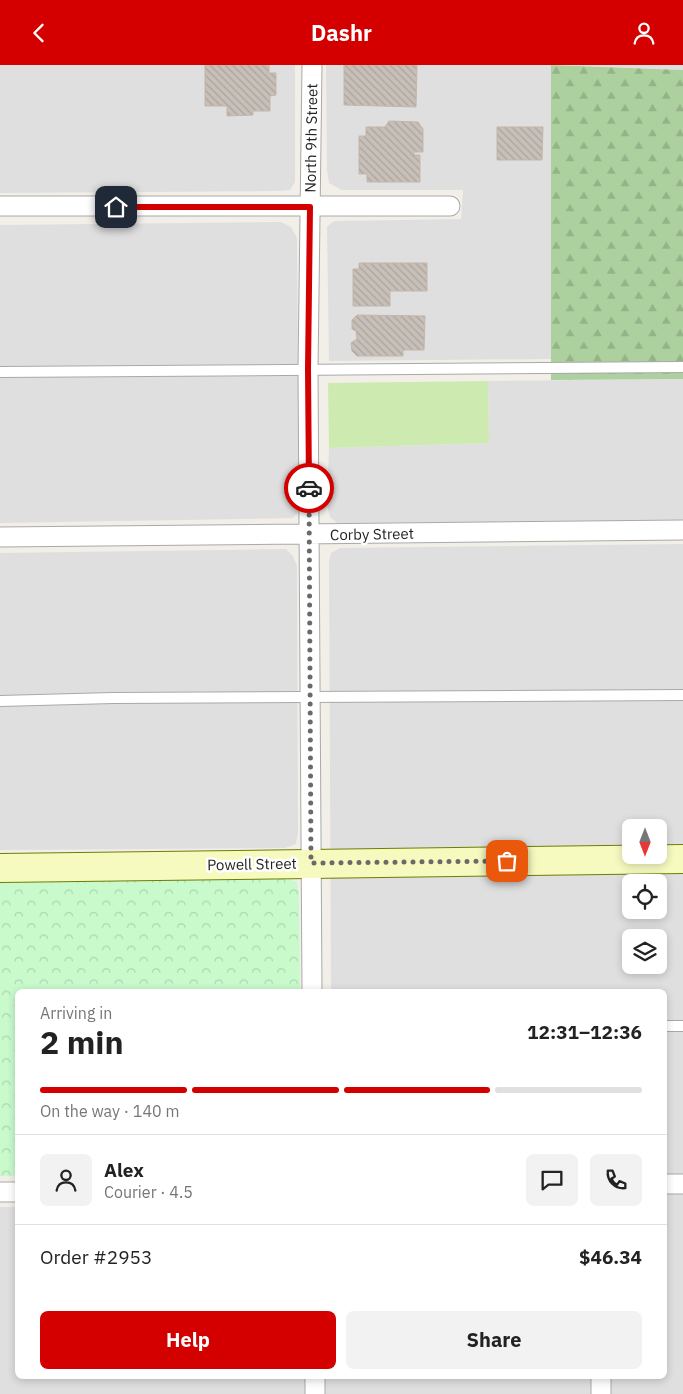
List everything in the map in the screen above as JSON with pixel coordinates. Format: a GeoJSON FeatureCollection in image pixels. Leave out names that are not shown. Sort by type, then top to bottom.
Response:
{"type":"FeatureCollection","features":[{"type":"Feature","properties":{"kind":"street","name":"North 9th Street"},"geometry":{"type":"LineString","coordinates":[[312,65],[308,369],[312,989]]}},
{"type":"Feature","properties":{"kind":"street"},"geometry":{"type":"LineString","coordinates":[[0,206],[450,206]]}},
{"type":"Feature","properties":{"kind":"street","name":"Corby Street"},"geometry":{"type":"LineString","coordinates":[[0,537],[683,530]]}},
{"type":"Feature","properties":{"kind":"street","name":"Powell Street"},"geometry":{"type":"LineString","coordinates":[[0,868],[683,859]]}},
{"type":"Feature","properties":{"kind":"street"},"geometry":{"type":"LineString","coordinates":[[667,1184],[683,1184]]}},
{"type":"Feature","properties":{"kind":"street"},"geometry":{"type":"LineString","coordinates":[[0,1192],[15,1192]]}},
{"type":"Feature","properties":{"kind":"street"},"geometry":{"type":"LineString","coordinates":[[315,1379],[315,1394]]}},
{"type":"Feature","properties":{"kind":"street"},"geometry":{"type":"LineString","coordinates":[[601,1379],[601,1394]]}},
{"type":"Feature","properties":{"kind":"lane"},"geometry":{"type":"LineString","coordinates":[[0,372],[683,367]]}},
{"type":"Feature","properties":{"kind":"lane"},"geometry":{"type":"LineString","coordinates":[[0,701],[683,695]]}},
{"type":"Feature","properties":{"kind":"lane"},"geometry":{"type":"LineString","coordinates":[[667,1026],[683,1026]]}},
{"type":"Feature","properties":{"kind":"shaded area"},"geometry":{"type":"Polygon","coordinates":[[[0,65],[295,65],[295,182],[290,190],[277,191],[0,193],[0,65]]]}},
{"type":"Feature","properties":{"kind":"shaded area"},"geometry":{"type":"Polygon","coordinates":[[[326,65],[551,65],[551,359],[329,361],[327,227],[334,221],[461,219],[463,190],[342,190],[329,183],[327,170],[326,65]]]}},
{"type":"Feature","properties":{"kind":"shaded area"},"geometry":{"type":"Polygon","coordinates":[[[561,65],[683,65],[683,70],[561,65]]]}},
{"type":"Feature","properties":{"kind":"shaded area"},"geometry":{"type":"Polygon","coordinates":[[[281,222],[291,227],[297,238],[299,511],[293,518],[0,523],[0,225],[281,222]]]}},
{"type":"Feature","properties":{"kind":"shaded area"},"geometry":{"type":"Polygon","coordinates":[[[683,379],[683,521],[337,523],[330,517],[327,505],[329,448],[489,443],[488,381],[683,379]]]}},
{"type":"Feature","properties":{"kind":"shaded area"},"geometry":{"type":"Polygon","coordinates":[[[683,544],[683,1394],[0,1394],[0,1207],[15,1207],[15,1379],[667,1379],[667,989],[331,989],[329,561],[331,553],[340,548],[683,544]]]}},
{"type":"Feature","properties":{"kind":"shaded area"},"geometry":{"type":"Polygon","coordinates":[[[286,549],[293,556],[297,566],[298,832],[296,844],[285,848],[0,850],[0,553],[286,549]]]}},
{"type":"Feature","properties":{"kind":"green space"},"geometry":{"type":"Polygon","coordinates":[[[551,65],[683,70],[683,379],[551,380],[551,65]]]}},
{"type":"Feature","properties":{"kind":"green space"},"geometry":{"type":"Polygon","coordinates":[[[488,381],[489,443],[329,448],[328,383],[488,381]]]}},
{"type":"Feature","properties":{"kind":"green space"},"geometry":{"type":"Polygon","coordinates":[[[289,879],[297,882],[299,893],[300,989],[15,989],[15,1176],[0,1176],[0,882],[289,879]]]}},
{"type":"Feature","properties":{"kind":"building"},"geometry":{"type":"Polygon","coordinates":[[[205,65],[269,65],[269,73],[276,73],[276,95],[270,96],[270,111],[253,111],[253,115],[227,116],[227,106],[205,106],[205,65]]]}},
{"type":"Feature","properties":{"kind":"building"},"geometry":{"type":"Polygon","coordinates":[[[344,65],[417,65],[416,107],[344,105],[344,65]]]}},
{"type":"Feature","properties":{"kind":"building"},"geometry":{"type":"Polygon","coordinates":[[[389,121],[418,122],[423,129],[423,152],[414,152],[414,155],[420,155],[420,182],[367,182],[367,174],[359,174],[359,136],[366,136],[366,127],[385,127],[389,121]]]}},
{"type":"Feature","properties":{"kind":"building"},"geometry":{"type":"Polygon","coordinates":[[[497,127],[543,127],[542,160],[497,160],[497,127]]]}},
{"type":"Feature","properties":{"kind":"building"},"geometry":{"type":"Polygon","coordinates":[[[359,263],[427,263],[427,291],[390,291],[390,306],[353,306],[353,269],[359,269],[359,263]]]}},
{"type":"Feature","properties":{"kind":"building"},"geometry":{"type":"Polygon","coordinates":[[[357,315],[425,316],[424,350],[403,350],[403,356],[357,356],[352,351],[351,343],[357,339],[356,331],[352,329],[352,320],[357,315]]]}},
{"type":"Feature","properties":{"kind":"way so far"},"geometry":{"type":"LineString","coordinates":[[309,488],[311,863],[507,861]]}},
{"type":"Feature","properties":{"kind":"route"},"geometry":{"type":"LineString","coordinates":[[116,207],[310,207],[309,488]]}}]}
